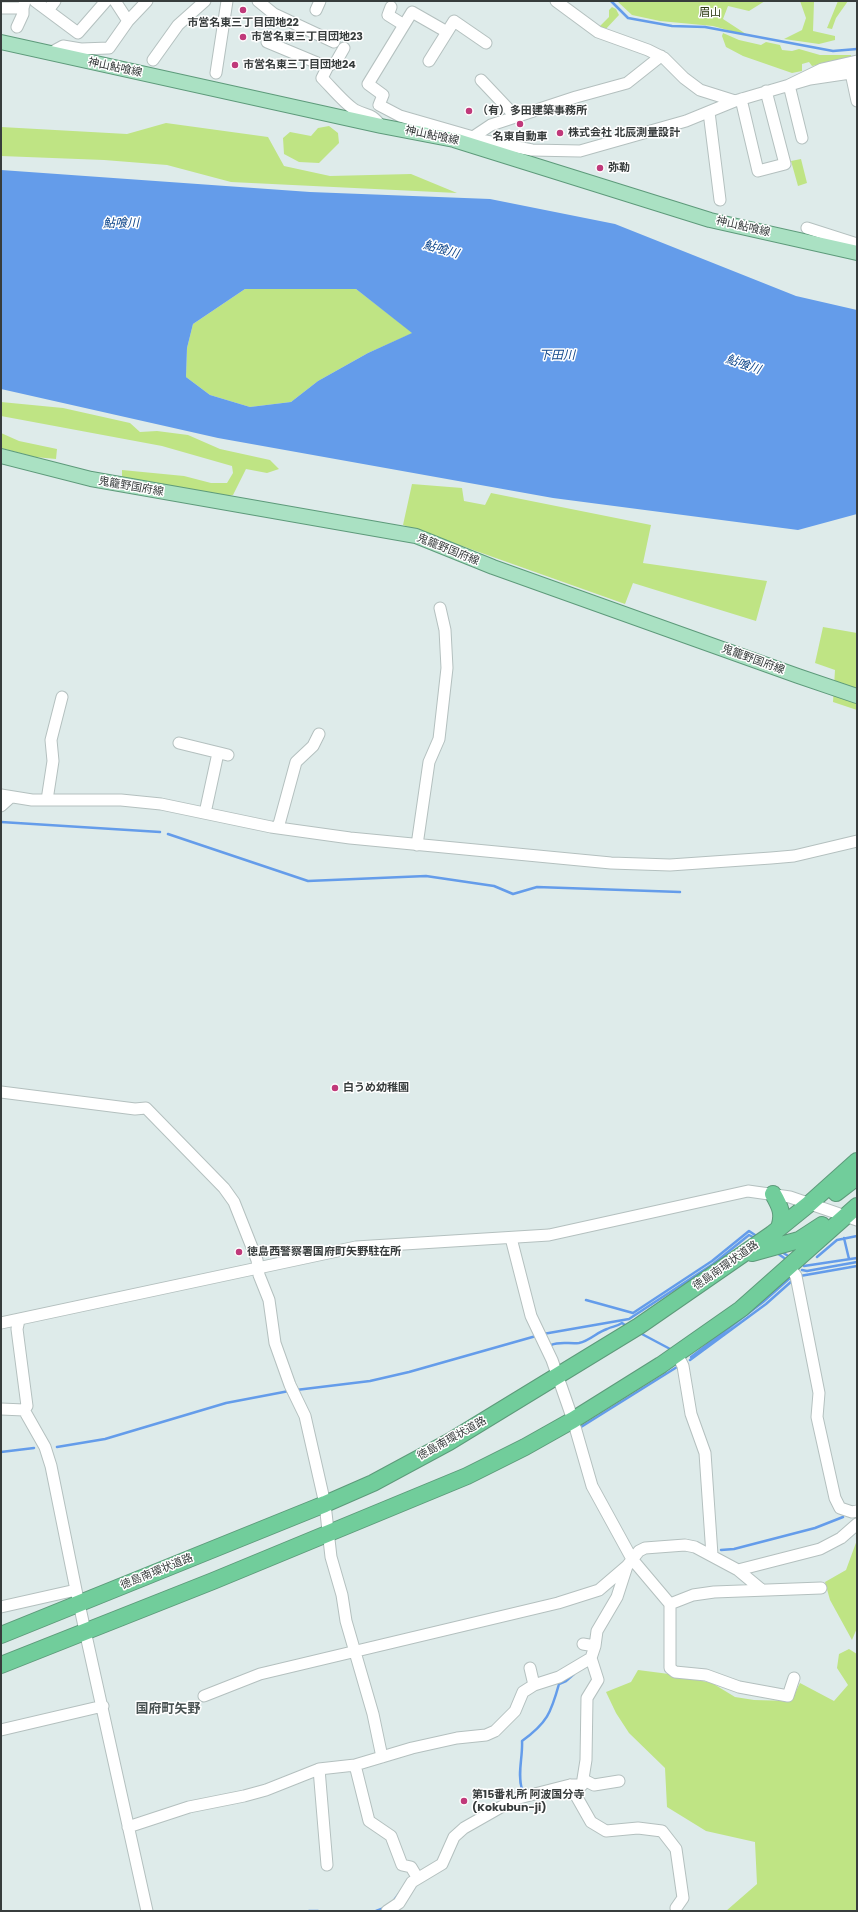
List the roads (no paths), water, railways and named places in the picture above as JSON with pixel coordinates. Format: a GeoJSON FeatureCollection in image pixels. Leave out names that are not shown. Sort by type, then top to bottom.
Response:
{"type":"FeatureCollection","features":[{"type":"Feature","properties":{"kind":"highway","name":"徳島南環状道路"},"geometry":{"type":"LineString","coordinates":[[1,1635],[77,1597],[325,1504],[373,1483],[449,1442],[639,1326],[779,1228],[809,1204],[857,1161]]}},
{"type":"Feature","properties":{"kind":"highway"},"geometry":{"type":"LineString","coordinates":[[809,1204],[832,1195],[857,1177]]}},
{"type":"Feature","properties":{"kind":"highway"},"geometry":{"type":"LineString","coordinates":[[773,1194],[781,1210],[781,1222],[779,1228]]}},
{"type":"Feature","properties":{"kind":"highway"},"geometry":{"type":"LineString","coordinates":[[1,1665],[467,1476],[573,1420],[677,1354],[741,1309],[789,1266],[851,1218],[857,1206]]}},
{"type":"Feature","properties":{"kind":"highway"},"geometry":{"type":"LineString","coordinates":[[737,1258],[799,1240],[822,1225],[851,1218]]}},
{"type":"Feature","properties":{"kind":"main road","name":"神山鮎喰線"},"geometry":{"type":"LineString","coordinates":[[1,42],[381,126],[454,140],[710,220],[857,253]]}},
{"type":"Feature","properties":{"kind":"main road","name":"鬼籠野国府線"},"geometry":{"type":"LineString","coordinates":[[1,456],[91,480],[416,536],[493,567],[791,674],[857,696]]}},
{"type":"Feature","properties":{"kind":"street"},"geometry":{"type":"LineString","coordinates":[[35,1],[78,33],[106,1]]}},
{"type":"Feature","properties":{"kind":"street"},"geometry":{"type":"LineString","coordinates":[[48,10],[55,1]]}},
{"type":"Feature","properties":{"kind":"street"},"geometry":{"type":"LineString","coordinates":[[115,1],[128,20]]}},
{"type":"Feature","properties":{"kind":"street"},"geometry":{"type":"LineString","coordinates":[[50,53],[63,46],[81,49],[109,48],[128,20],[147,1]]}},
{"type":"Feature","properties":{"kind":"street"},"geometry":{"type":"LineString","coordinates":[[153,60],[178,25],[205,1]]}},
{"type":"Feature","properties":{"kind":"street"},"geometry":{"type":"LineString","coordinates":[[216,73],[227,1]]}},
{"type":"Feature","properties":{"kind":"street"},"geometry":{"type":"LineString","coordinates":[[258,1],[274,14],[334,42]]}},
{"type":"Feature","properties":{"kind":"street"},"geometry":{"type":"LineString","coordinates":[[556,1],[598,32],[661,56],[700,90],[738,100]]}},
{"type":"Feature","properties":{"kind":"street"},"geometry":{"type":"LineString","coordinates":[[1,8],[24,5],[17,27]]}},
{"type":"Feature","properties":{"kind":"street"},"geometry":{"type":"LineString","coordinates":[[391,7],[388,15],[404,25]]}},
{"type":"Feature","properties":{"kind":"street"},"geometry":{"type":"LineString","coordinates":[[447,32],[412,12],[368,84],[383,95],[379,105],[400,116],[473,137],[532,150],[580,151],[686,121],[738,100],[766,91],[810,79],[854,72],[857,101]]}},
{"type":"Feature","properties":{"kind":"street"},"geometry":{"type":"LineString","coordinates":[[429,61],[454,21],[486,43]]}},
{"type":"Feature","properties":{"kind":"street"},"geometry":{"type":"LineString","coordinates":[[267,42],[327,68]]}},
{"type":"Feature","properties":{"kind":"street"},"geometry":{"type":"LineString","coordinates":[[344,48],[336,62],[327,68],[322,78],[354,109],[368,113],[374,117],[381,126]]}},
{"type":"Feature","properties":{"kind":"street"},"geometry":{"type":"LineString","coordinates":[[454,140],[473,137],[491,125],[576,97],[627,83],[661,56]]}},
{"type":"Feature","properties":{"kind":"street"},"geometry":{"type":"LineString","coordinates":[[789,85],[822,69],[857,60]]}},
{"type":"Feature","properties":{"kind":"street"},"geometry":{"type":"LineString","coordinates":[[481,80],[516,117]]}},
{"type":"Feature","properties":{"kind":"street"},"geometry":{"type":"LineString","coordinates":[[789,85],[802,138]]}},
{"type":"Feature","properties":{"kind":"street"},"geometry":{"type":"LineString","coordinates":[[738,100],[758,171],[785,164],[766,91]]}},
{"type":"Feature","properties":{"kind":"street"},"geometry":{"type":"LineString","coordinates":[[709,112],[720,200]]}},
{"type":"Feature","properties":{"kind":"street"},"geometry":{"type":"LineString","coordinates":[[807,228],[857,244]]}},
{"type":"Feature","properties":{"kind":"street"},"geometry":{"type":"LineString","coordinates":[[417,845],[429,762],[439,739],[447,668],[445,630],[440,608]]}},
{"type":"Feature","properties":{"kind":"street"},"geometry":{"type":"LineString","coordinates":[[47,800],[53,761],[51,740],[62,697]]}},
{"type":"Feature","properties":{"kind":"street"},"geometry":{"type":"LineString","coordinates":[[278,828],[296,762],[313,746],[319,734]]}},
{"type":"Feature","properties":{"kind":"street"},"geometry":{"type":"LineString","coordinates":[[179,743],[223,754],[205,813]]}},
{"type":"Feature","properties":{"kind":"street"},"geometry":{"type":"LineString","coordinates":[[1,806],[6,796],[47,800],[121,800],[161,804],[278,828],[417,845],[603,862],[670,865],[794,856],[857,841]]}},
{"type":"Feature","properties":{"kind":"street"},"geometry":{"type":"LineString","coordinates":[[1,1092],[135,1109],[146,1108],[224,1188],[234,1202],[269,1300],[275,1343],[293,1391],[305,1416],[325,1504],[327,1534],[346,1621],[373,1714],[382,1757]]}},
{"type":"Feature","properties":{"kind":"street"},"geometry":{"type":"LineString","coordinates":[[1,1323],[356,1247],[550,1235],[748,1191],[773,1194],[851,1218]]}},
{"type":"Feature","properties":{"kind":"street"},"geometry":{"type":"LineString","coordinates":[[512,1238],[531,1316],[541,1334],[552,1360],[573,1420],[592,1486],[630,1563],[670,1604],[670,1668],[675,1672],[706,1675],[740,1687],[788,1696],[794,1678]]}},
{"type":"Feature","properties":{"kind":"street"},"geometry":{"type":"LineString","coordinates":[[789,1266],[796,1276],[798,1284],[819,1393],[817,1416],[835,1498],[840,1508],[852,1512],[857,1511]]}},
{"type":"Feature","properties":{"kind":"street"},"geometry":{"type":"LineString","coordinates":[[19,1320],[17,1329],[27,1406],[24,1410]]}},
{"type":"Feature","properties":{"kind":"street"},"geometry":{"type":"LineString","coordinates":[[677,1354],[683,1366],[691,1414],[705,1453],[712,1555]]}},
{"type":"Feature","properties":{"kind":"street"},"geometry":{"type":"LineString","coordinates":[[1,1409],[24,1410]]}},
{"type":"Feature","properties":{"kind":"street"},"geometry":{"type":"LineString","coordinates":[[24,1410],[45,1447],[51,1466],[77,1597],[103,1706],[147,1911]]}},
{"type":"Feature","properties":{"kind":"street"},"geometry":{"type":"LineString","coordinates":[[738,1570],[820,1549],[841,1538],[857,1524]]}},
{"type":"Feature","properties":{"kind":"street"},"geometry":{"type":"LineString","coordinates":[[204,1696],[260,1674],[355,1651],[385,1642],[493,1619],[592,1592],[607,1585],[645,1548],[686,1545],[696,1547],[738,1570],[762,1590]]}},
{"type":"Feature","properties":{"kind":"street"},"geometry":{"type":"LineString","coordinates":[[387,1911],[399,1903],[416,1874],[436,1869],[442,1864],[454,1837],[464,1828],[515,1800],[570,1785],[582,1785],[584,1780],[587,1698],[598,1680],[591,1658],[595,1646],[597,1630],[617,1597],[630,1563]]}},
{"type":"Feature","properties":{"kind":"street"},"geometry":{"type":"LineString","coordinates":[[670,1604],[693,1595],[762,1590],[821,1588]]}},
{"type":"Feature","properties":{"kind":"street"},"geometry":{"type":"LineString","coordinates":[[1,1607],[77,1597]]}},
{"type":"Feature","properties":{"kind":"street"},"geometry":{"type":"LineString","coordinates":[[583,1644],[595,1646]]}},
{"type":"Feature","properties":{"kind":"street"},"geometry":{"type":"LineString","coordinates":[[128,1827],[189,1807],[266,1790],[320,1769],[355,1765],[435,1742],[486,1735],[494,1731],[515,1711],[523,1692],[534,1685],[559,1677],[591,1658]]}},
{"type":"Feature","properties":{"kind":"street"},"geometry":{"type":"LineString","coordinates":[[530,1668],[534,1685]]}},
{"type":"Feature","properties":{"kind":"street"},"geometry":{"type":"LineString","coordinates":[[1,1730],[103,1706]]}},
{"type":"Feature","properties":{"kind":"street"},"geometry":{"type":"LineString","coordinates":[[355,1765],[369,1821],[391,1836],[402,1865],[407,1865],[416,1874]]}},
{"type":"Feature","properties":{"kind":"street"},"geometry":{"type":"LineString","coordinates":[[320,1769],[327,1865]]}},
{"type":"Feature","properties":{"kind":"street"},"geometry":{"type":"LineString","coordinates":[[584,1780],[594,1785],[619,1781]]}},
{"type":"Feature","properties":{"kind":"street"},"geometry":{"type":"LineString","coordinates":[[570,1785],[591,1822],[606,1831],[638,1828],[662,1831],[676,1849],[683,1898],[676,1908]]}},
{"type":"Feature","properties":{"kind":"street"},"geometry":{"type":"LineString","coordinates":[[676,1849],[688,1853]]}},
{"type":"Feature","properties":{"kind":"water","name":"下田川"},"geometry":{"type":"Polygon","coordinates":[[[1,170],[310,192],[490,199],[615,224],[796,296],[857,310],[857,514],[798,530],[553,498],[218,438],[1,389],[1,170]],[[245,289],[193,324],[187,348],[186,377],[210,395],[250,407],[291,402],[318,381],[368,353],[412,333],[356,289],[245,289]]]}},
{"type":"Feature","properties":{"kind":"waterway"},"geometry":{"type":"LineString","coordinates":[[611,1],[628,18],[672,26],[705,27],[833,51],[857,49]]}},
{"type":"Feature","properties":{"kind":"waterway"},"geometry":{"type":"LineString","coordinates":[[1,822],[160,832]]}},
{"type":"Feature","properties":{"kind":"waterway"},"geometry":{"type":"LineString","coordinates":[[168,834],[308,881],[426,876],[494,886],[513,894],[537,887],[680,892]]}},
{"type":"Feature","properties":{"kind":"waterway"},"geometry":{"type":"LineString","coordinates":[[586,1300],[633,1313],[712,1261],[749,1231],[755,1235]]}},
{"type":"Feature","properties":{"kind":"waterway"},"geometry":{"type":"LineString","coordinates":[[543,1334],[629,1319],[713,1264],[749,1235],[753,1237]]}},
{"type":"Feature","properties":{"kind":"waterway"},"geometry":{"type":"LineString","coordinates":[[817,1257],[837,1240],[857,1236]]}},
{"type":"Feature","properties":{"kind":"waterway"},"geometry":{"type":"LineString","coordinates":[[844,1238],[849,1259]]}},
{"type":"Feature","properties":{"kind":"waterway"},"geometry":{"type":"LineString","coordinates":[[780,1251],[790,1257]]}},
{"type":"Feature","properties":{"kind":"waterway"},"geometry":{"type":"LineString","coordinates":[[777,1253],[787,1260]]}},
{"type":"Feature","properties":{"kind":"waterway"},"geometry":{"type":"LineString","coordinates":[[804,1266],[857,1258]]}},
{"type":"Feature","properties":{"kind":"waterway"},"geometry":{"type":"LineString","coordinates":[[802,1270],[807,1271],[857,1262]]}},
{"type":"Feature","properties":{"kind":"waterway"},"geometry":{"type":"LineString","coordinates":[[800,1276],[857,1266]]}},
{"type":"Feature","properties":{"kind":"waterway"},"geometry":{"type":"LineString","coordinates":[[691,1357],[763,1302],[791,1277]]}},
{"type":"Feature","properties":{"kind":"waterway"},"geometry":{"type":"LineString","coordinates":[[690,1360],[766,1304],[793,1280]]}},
{"type":"Feature","properties":{"kind":"waterway"},"geometry":{"type":"LineString","coordinates":[[551,1345],[558,1343],[583,1342],[609,1328],[622,1323],[625,1325]]}},
{"type":"Feature","properties":{"kind":"waterway"},"geometry":{"type":"LineString","coordinates":[[640,1333],[672,1350]]}},
{"type":"Feature","properties":{"kind":"waterway"},"geometry":{"type":"LineString","coordinates":[[296,1390],[370,1381],[409,1372],[536,1336]]}},
{"type":"Feature","properties":{"kind":"waterway"},"geometry":{"type":"LineString","coordinates":[[581,1427],[677,1367]]}},
{"type":"Feature","properties":{"kind":"waterway"},"geometry":{"type":"LineString","coordinates":[[57,1447],[105,1439],[226,1403],[289,1391]]}},
{"type":"Feature","properties":{"kind":"waterway"},"geometry":{"type":"LineString","coordinates":[[1,1452],[34,1448]]}},
{"type":"Feature","properties":{"kind":"waterway"},"geometry":{"type":"LineString","coordinates":[[721,1550],[734,1549],[815,1528],[843,1517]]}},
{"type":"Feature","properties":{"kind":"waterway"},"geometry":{"type":"LineString","coordinates":[[516,1794],[522,1789],[520,1777],[522,1741],[537,1729],[547,1717],[559,1684],[566,1681],[574,1674]]}},
{"type":"Feature","properties":{"kind":"waterway"},"geometry":{"type":"LineString","coordinates":[[392,1903],[401,1891]]}},
{"type":"Feature","properties":{"kind":"waterway"},"geometry":{"type":"LineString","coordinates":[[376,1911],[384,1908]]}},
{"type":"Feature","properties":{"kind":"waterway"},"geometry":{"type":"LineString","coordinates":[[309,1911],[318,1911]]}},
{"type":"Feature","properties":{"kind":"place","name":"市営名東三丁目団地22"},"geometry":{"type":"Point","coordinates":[243,10]}},
{"type":"Feature","properties":{"kind":"place","name":"市営名東三丁目団地23"},"geometry":{"type":"Point","coordinates":[243,37]}},
{"type":"Feature","properties":{"kind":"place","name":"市営名東三丁目団地24"},"geometry":{"type":"Point","coordinates":[235,65]}},
{"type":"Feature","properties":{"kind":"place","name":"（有）多田建築事務所"},"geometry":{"type":"Point","coordinates":[469,111]}},
{"type":"Feature","properties":{"kind":"place","name":"名東自動車"},"geometry":{"type":"Point","coordinates":[520,124]}},
{"type":"Feature","properties":{"kind":"place","name":"株式会社 北辰測量設計"},"geometry":{"type":"Point","coordinates":[560,133]}},
{"type":"Feature","properties":{"kind":"place","name":"弥勒"},"geometry":{"type":"Point","coordinates":[600,168]}},
{"type":"Feature","properties":{"kind":"place","name":"白うめ幼稚園"},"geometry":{"type":"Point","coordinates":[335,1088]}},
{"type":"Feature","properties":{"kind":"place","name":"徳島西警察署国府町矢野駐在所"},"geometry":{"type":"Point","coordinates":[239,1252]}},
{"type":"Feature","properties":{"kind":"place","name":"第15番札所 阿波国分寺 (Kokubun-ji)"},"geometry":{"type":"Point","coordinates":[464,1801]}},
{"type":"Feature","properties":{"kind":"district","name":"国府町矢野"},"geometry":{"type":"Point","coordinates":[168,1710]}},
{"type":"Feature","properties":{"kind":"park label","name":"眉山"},"geometry":{"type":"Point","coordinates":[710,13]}},
{"type":"Feature","properties":{"kind":"water label","name":"鮎喰川"},"geometry":{"type":"Point","coordinates":[121,224]}},
{"type":"Feature","properties":{"kind":"water label","name":"鮎喰川"},"geometry":{"type":"Point","coordinates":[441,250]}},
{"type":"Feature","properties":{"kind":"water label","name":"鮎喰川"},"geometry":{"type":"Point","coordinates":[743,365]}}]}
